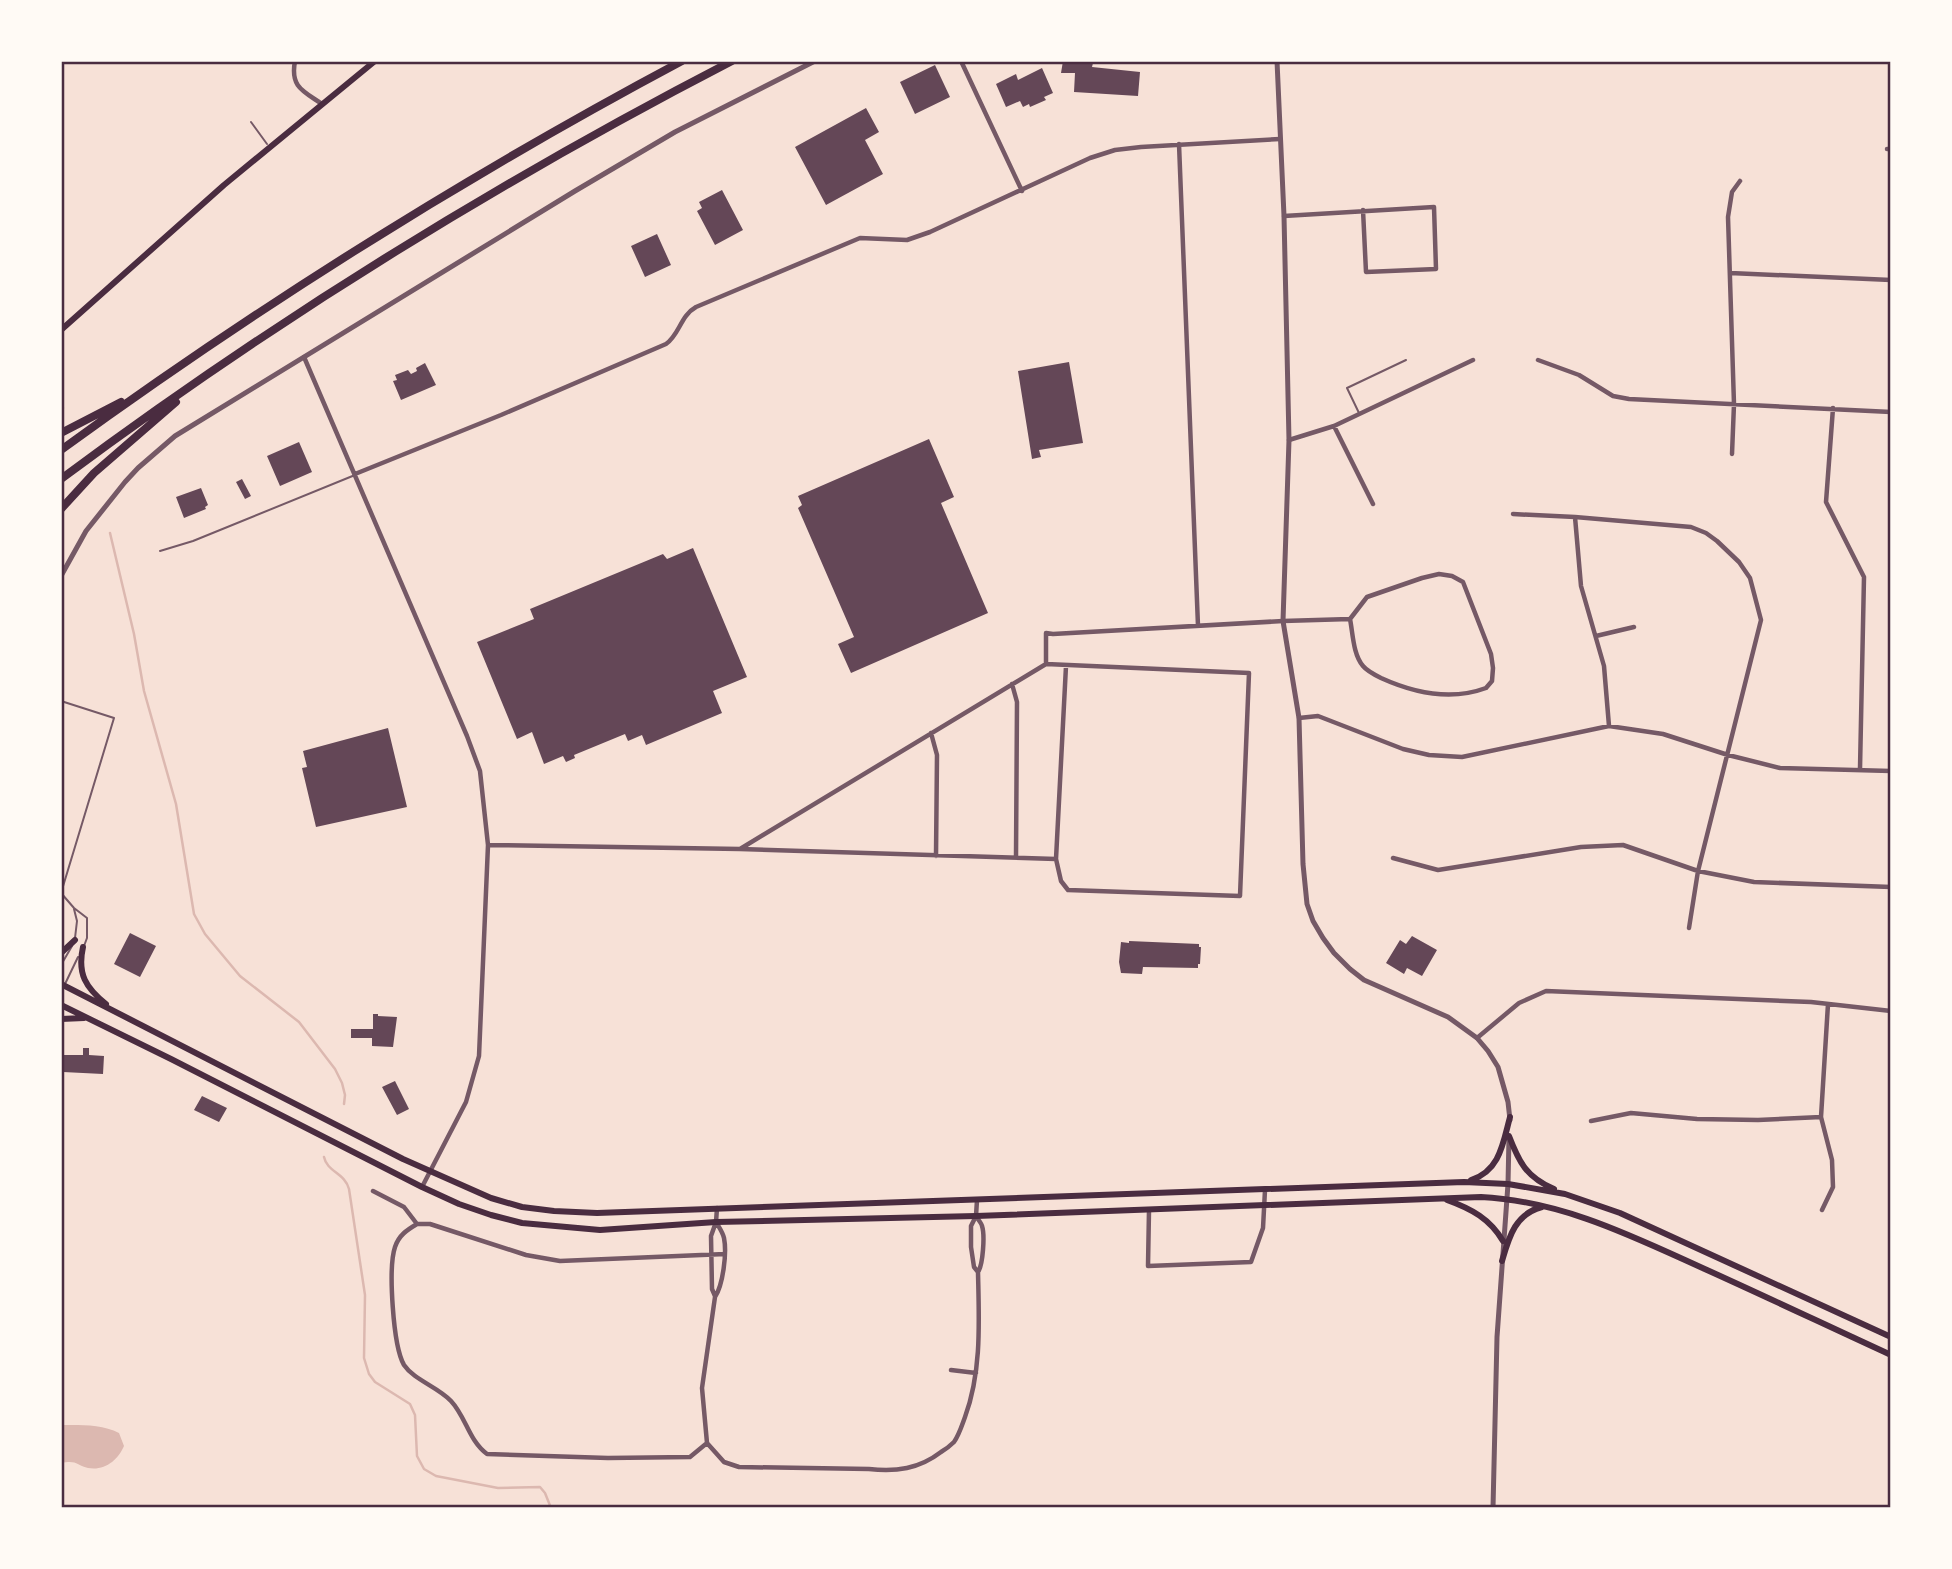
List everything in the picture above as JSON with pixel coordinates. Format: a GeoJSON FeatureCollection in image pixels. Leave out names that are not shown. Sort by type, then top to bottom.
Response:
{"type":"FeatureCollection","features":[{"type":"Feature","properties":{"kind":"highway"},"geometry":{"type":"LineString","coordinates":[[61,450],[283,297],[412,214],[682,61]]}},
{"type":"Feature","properties":{"kind":"highway"},"geometry":{"type":"LineString","coordinates":[[61,479],[207,374],[476,203],[732,61]]}},
{"type":"Feature","properties":{"kind":"highway"},"geometry":{"type":"LineString","coordinates":[[61,509],[94,473],[207,374]]}},
{"type":"Feature","properties":{"kind":"highway"},"geometry":{"type":"LineString","coordinates":[[61,433],[143,392]]}},
{"type":"Feature","properties":{"kind":"main road"},"geometry":{"type":"LineString","coordinates":[[61,330],[224,185],[374,61]]}},
{"type":"Feature","properties":{"kind":"main road"},"geometry":{"type":"LineString","coordinates":[[61,953],[75,940]]}},
{"type":"Feature","properties":{"kind":"main road"},"geometry":{"type":"LineString","coordinates":[[83,947],[82,969],[86,982],[92,992],[119,1014]]}},
{"type":"Feature","properties":{"kind":"main road"},"geometry":{"type":"LineString","coordinates":[[62,987],[430,1171],[491,1198],[523,1207],[597,1213],[1464,1182],[1508,1184],[1565,1194]]}},
{"type":"Feature","properties":{"kind":"main road"},"geometry":{"type":"LineString","coordinates":[[61,1005],[422,1187],[459,1204],[522,1223],[600,1230],[716,1222],[1506,1198],[1561,1210],[1614,1228],[1891,1355]]}},
{"type":"Feature","properties":{"kind":"main road"},"geometry":{"type":"LineString","coordinates":[[61,1019],[90,1019]]}},
{"type":"Feature","properties":{"kind":"main road"},"geometry":{"type":"LineString","coordinates":[[281,1114],[289,1101]]}},
{"type":"Feature","properties":{"kind":"main road"},"geometry":{"type":"LineString","coordinates":[[1464,1182],[1477,1178],[1494,1166],[1510,1117]]}},
{"type":"Feature","properties":{"kind":"main road"},"geometry":{"type":"LineString","coordinates":[[1509,1136],[1527,1173],[1541,1184],[1620,1213],[1891,1337]]}},
{"type":"Feature","properties":{"kind":"main road"},"geometry":{"type":"LineString","coordinates":[[1442,1199],[1464,1206],[1482,1216],[1503,1241]]}},
{"type":"Feature","properties":{"kind":"main road"},"geometry":{"type":"LineString","coordinates":[[1502,1261],[1518,1221],[1533,1209],[1545,1206]]}},
{"type":"Feature","properties":{"kind":"street"},"geometry":{"type":"LineString","coordinates":[[295,61],[295,81],[323,104]]}},
{"type":"Feature","properties":{"kind":"street"},"geometry":{"type":"LineString","coordinates":[[61,576],[86,531],[138,468],[175,436],[575,191],[664,139],[815,61]]}},
{"type":"Feature","properties":{"kind":"street"},"geometry":{"type":"LineString","coordinates":[[961,61],[1022,191]]}},
{"type":"Feature","properties":{"kind":"street"},"geometry":{"type":"LineString","coordinates":[[1277,61],[1289,440],[1283,621],[1299,718],[1305,890],[1313,921],[1334,953],[1350,969],[1364,980],[1448,1017],[1477,1038],[1498,1067],[1505,1087],[1510,1117],[1495,1397],[1493,1508]]}},
{"type":"Feature","properties":{"kind":"street"},"geometry":{"type":"LineString","coordinates":[[355,474],[666,344],[677,332],[685,315],[696,307],[860,238],[914,238],[1090,158],[1115,150],[1280,139]]}},
{"type":"Feature","properties":{"kind":"street"},"geometry":{"type":"LineString","coordinates":[[1179,144],[1198,626]]}},
{"type":"Feature","properties":{"kind":"street"},"geometry":{"type":"LineString","coordinates":[[1732,454],[1734,404],[1728,217],[1732,192],[1740,181]]}},
{"type":"Feature","properties":{"kind":"street"},"geometry":{"type":"LineString","coordinates":[[1284,216],[1363,210],[1434,207],[1436,269],[1366,272],[1363,210]]}},
{"type":"Feature","properties":{"kind":"street"},"geometry":{"type":"LineString","coordinates":[[1730,273],[1891,280]]}},
{"type":"Feature","properties":{"kind":"street"},"geometry":{"type":"LineString","coordinates":[[304,357],[480,771],[488,845],[479,1056],[466,1102],[422,1187]]}},
{"type":"Feature","properties":{"kind":"street"},"geometry":{"type":"LineString","coordinates":[[1289,440],[1334,426],[1474,360]]}},
{"type":"Feature","properties":{"kind":"street"},"geometry":{"type":"LineString","coordinates":[[1538,360],[1579,375],[1617,397],[1629,400],[1891,412]]}},
{"type":"Feature","properties":{"kind":"street"},"geometry":{"type":"LineString","coordinates":[[1833,408],[1826,502],[1864,577],[1860,769]]}},
{"type":"Feature","properties":{"kind":"street"},"geometry":{"type":"LineString","coordinates":[[1334,426],[1373,504]]}},
{"type":"Feature","properties":{"kind":"street"},"geometry":{"type":"LineString","coordinates":[[1513,514],[1691,527],[1717,541],[1739,562],[1750,578],[1761,620],[1698,871],[1689,928]]}},
{"type":"Feature","properties":{"kind":"street"},"geometry":{"type":"LineString","coordinates":[[1575,517],[1581,586],[1604,666],[1608,726]]}},
{"type":"Feature","properties":{"kind":"street"},"geometry":{"type":"LineString","coordinates":[[1440,574],[1452,576],[1463,582],[1491,654],[1492,681],[1486,688],[1459,694],[1426,694],[1392,683],[1363,666],[1355,649],[1350,619],[1367,597],[1422,578],[1440,574]]}},
{"type":"Feature","properties":{"kind":"street"},"geometry":{"type":"LineString","coordinates":[[1046,664],[1046,633],[1350,619]]}},
{"type":"Feature","properties":{"kind":"street"},"geometry":{"type":"LineString","coordinates":[[1596,636],[1634,627]]}},
{"type":"Feature","properties":{"kind":"street"},"geometry":{"type":"LineString","coordinates":[[740,849],[1046,664],[1250,673],[1240,896],[1068,890],[1063,886],[1056,859],[1066,666]]}},
{"type":"Feature","properties":{"kind":"street"},"geometry":{"type":"LineString","coordinates":[[1012,684],[1017,702],[1016,857]]}},
{"type":"Feature","properties":{"kind":"street"},"geometry":{"type":"LineString","coordinates":[[1299,718],[1318,716],[1404,749],[1429,755],[1462,757],[1608,726],[1663,734],[1727,755],[1780,768],[1891,771]]}},
{"type":"Feature","properties":{"kind":"street"},"geometry":{"type":"LineString","coordinates":[[931,733],[937,755],[936,856]]}},
{"type":"Feature","properties":{"kind":"street"},"geometry":{"type":"LineString","coordinates":[[488,845],[740,849],[1056,859]]}},
{"type":"Feature","properties":{"kind":"street"},"geometry":{"type":"LineString","coordinates":[[1393,858],[1438,870],[1581,847],[1623,845],[1698,871],[1754,882],[1891,887]]}},
{"type":"Feature","properties":{"kind":"street"},"geometry":{"type":"LineString","coordinates":[[1477,1038],[1519,1003],[1546,991],[1828,1004],[1891,1011]]}},
{"type":"Feature","properties":{"kind":"street"},"geometry":{"type":"LineString","coordinates":[[1822,1210],[1833,1187],[1832,1160],[1821,1117],[1828,1004]]}},
{"type":"Feature","properties":{"kind":"street"},"geometry":{"type":"LineString","coordinates":[[1591,1121],[1631,1113],[1697,1119],[1821,1117]]}},
{"type":"Feature","properties":{"kind":"street"},"geometry":{"type":"LineString","coordinates":[[1149,1210],[1148,1266],[1251,1262],[1263,1228],[1265,1190]]}},
{"type":"Feature","properties":{"kind":"street"},"geometry":{"type":"LineString","coordinates":[[373,1191],[404,1207],[417,1224]]}},
{"type":"Feature","properties":{"kind":"street"},"geometry":{"type":"LineString","coordinates":[[977,1200],[976,1216],[971,1226],[971,1247],[974,1267],[978,1272]]}},
{"type":"Feature","properties":{"kind":"street"},"geometry":{"type":"LineString","coordinates":[[715,1297],[712,1289],[711,1236],[716,1222],[716,1207]]}},
{"type":"Feature","properties":{"kind":"street"},"geometry":{"type":"LineString","coordinates":[[716,1222],[724,1236],[725,1254],[719,1291],[715,1297],[702,1388],[707,1443],[724,1462],[739,1467],[889,1471],[914,1468],[932,1460],[952,1444],[971,1402],[976,1373],[978,1272],[981,1267],[982,1226],[976,1216]]}},
{"type":"Feature","properties":{"kind":"street"},"geometry":{"type":"LineString","coordinates":[[707,1443],[690,1457],[608,1458],[487,1454],[478,1447],[453,1404],[444,1394],[412,1374],[404,1365],[398,1350],[392,1267],[399,1239],[406,1230],[417,1224],[429,1224],[526,1255],[560,1261],[725,1254]]}},
{"type":"Feature","properties":{"kind":"street"},"geometry":{"type":"LineString","coordinates":[[951,1370],[976,1373]]}},
{"type":"Feature","properties":{"kind":"lane"},"geometry":{"type":"LineString","coordinates":[[251,122],[270,148]]}},
{"type":"Feature","properties":{"kind":"lane"},"geometry":{"type":"LineString","coordinates":[[1360,414],[1347,388],[1406,360]]}},
{"type":"Feature","properties":{"kind":"lane"},"geometry":{"type":"LineString","coordinates":[[160,551],[193,541],[355,474]]}},
{"type":"Feature","properties":{"kind":"lane"},"geometry":{"type":"LineString","coordinates":[[61,701],[114,718],[61,893],[87,918],[87,938],[62,987]]}},
{"type":"Feature","properties":{"kind":"lane"},"geometry":{"type":"LineString","coordinates":[[61,965],[75,940],[77,921],[74,908]]}},
{"type":"Feature","properties":{"kind":"shaded area"},"geometry":{"type":"Polygon","coordinates":[[[61,1425],[112,1430],[119,1433],[124,1446],[114,1460],[100,1468],[88,1468],[71,1462],[61,1463],[61,1425]]]}},
{"type":"Feature","properties":{"kind":"building"},"geometry":{"type":"Polygon","coordinates":[[[1063,61],[1093,63],[1092,67],[1140,72],[1138,96],[1074,92],[1075,73],[1061,73],[1063,61]]]}},
{"type":"Feature","properties":{"kind":"building"},"geometry":{"type":"Polygon","coordinates":[[[935,65],[950,97],[915,114],[900,82],[935,65]]]}},
{"type":"Feature","properties":{"kind":"building"},"geometry":{"type":"Polygon","coordinates":[[[1042,68],[1053,93],[1044,97],[1046,100],[1030,107],[1029,104],[1023,107],[1020,101],[1006,107],[996,84],[1016,74],[1018,80],[1042,68]]]}},
{"type":"Feature","properties":{"kind":"building"},"geometry":{"type":"Polygon","coordinates":[[[866,108],[879,132],[865,140],[883,174],[826,205],[795,147],[866,108]]]}},
{"type":"Feature","properties":{"kind":"building"},"geometry":{"type":"Polygon","coordinates":[[[722,190],[743,230],[715,245],[697,211],[702,208],[699,202],[722,190]]]}},
{"type":"Feature","properties":{"kind":"building"},"geometry":{"type":"Polygon","coordinates":[[[657,234],[671,265],[645,277],[631,246],[657,234]]]}},
{"type":"Feature","properties":{"kind":"building"},"geometry":{"type":"Polygon","coordinates":[[[1069,362],[1083,443],[1039,450],[1041,457],[1032,459],[1018,371],[1069,362]]]}},
{"type":"Feature","properties":{"kind":"building"},"geometry":{"type":"Polygon","coordinates":[[[425,363],[436,385],[401,400],[393,381],[397,380],[395,375],[408,370],[411,374],[425,363]]]}},
{"type":"Feature","properties":{"kind":"building"},"geometry":{"type":"Polygon","coordinates":[[[929,439],[954,497],[941,503],[988,613],[851,673],[838,644],[854,637],[798,508],[802,505],[798,496],[929,439]]]}},
{"type":"Feature","properties":{"kind":"building"},"geometry":{"type":"Polygon","coordinates":[[[299,442],[312,472],[280,486],[267,456],[299,442]]]}},
{"type":"Feature","properties":{"kind":"building"},"geometry":{"type":"Polygon","coordinates":[[[242,479],[251,496],[245,499],[236,482],[242,479]]]}},
{"type":"Feature","properties":{"kind":"building"},"geometry":{"type":"Polygon","coordinates":[[[201,488],[208,505],[206,509],[184,518],[176,497],[201,488]]]}},
{"type":"Feature","properties":{"kind":"building"},"geometry":{"type":"Polygon","coordinates":[[[693,548],[747,677],[713,691],[722,713],[646,745],[642,735],[628,741],[625,734],[574,755],[575,758],[566,762],[563,756],[544,764],[532,732],[517,739],[477,642],[534,619],[530,609],[663,554],[667,559],[693,548]]]}},
{"type":"Feature","properties":{"kind":"building"},"geometry":{"type":"Polygon","coordinates":[[[388,728],[407,807],[316,827],[302,768],[307,767],[303,751],[388,728]]]}},
{"type":"Feature","properties":{"kind":"building"},"geometry":{"type":"Polygon","coordinates":[[[130,933],[156,946],[140,977],[114,964],[130,933]]]}},
{"type":"Feature","properties":{"kind":"building"},"geometry":{"type":"Polygon","coordinates":[[[1412,936],[1437,950],[1422,976],[1407,968],[1404,974],[1386,963],[1400,940],[1406,944],[1412,936]]]}},
{"type":"Feature","properties":{"kind":"building"},"geometry":{"type":"Polygon","coordinates":[[[1121,942],[1199,944],[1200,964],[1198,968],[1143,967],[1142,974],[1121,973],[1121,942]]]}},
{"type":"Feature","properties":{"kind":"building"},"geometry":{"type":"Polygon","coordinates":[[[373,1014],[397,1017],[393,1047],[372,1046],[372,1038],[351,1038],[351,1029],[373,1029],[373,1014]]]}},
{"type":"Feature","properties":{"kind":"building"},"geometry":{"type":"Polygon","coordinates":[[[83,1048],[89,1048],[89,1055],[104,1056],[103,1074],[63,1072],[64,1055],[83,1055],[83,1048]]]}},
{"type":"Feature","properties":{"kind":"building"},"geometry":{"type":"Polygon","coordinates":[[[395,1081],[409,1109],[397,1115],[382,1087],[395,1081]]]}},
{"type":"Feature","properties":{"kind":"building"},"geometry":{"type":"Polygon","coordinates":[[[202,1096],[227,1108],[219,1122],[194,1110],[202,1096]]]}},
{"type":"Feature","properties":{"kind":"waterway"},"geometry":{"type":"LineString","coordinates":[[110,533],[134,634],[144,691],[176,804],[194,914],[205,934],[240,976],[299,1022],[335,1069],[342,1083],[344,1104]]}},
{"type":"Feature","properties":{"kind":"waterway"},"geometry":{"type":"LineString","coordinates":[[324,1157],[329,1166],[344,1179],[349,1189],[365,1295],[364,1358],[369,1374],[375,1382],[410,1404],[415,1415],[417,1456],[424,1469],[436,1476],[498,1488],[540,1487],[551,1508]]}}]}
